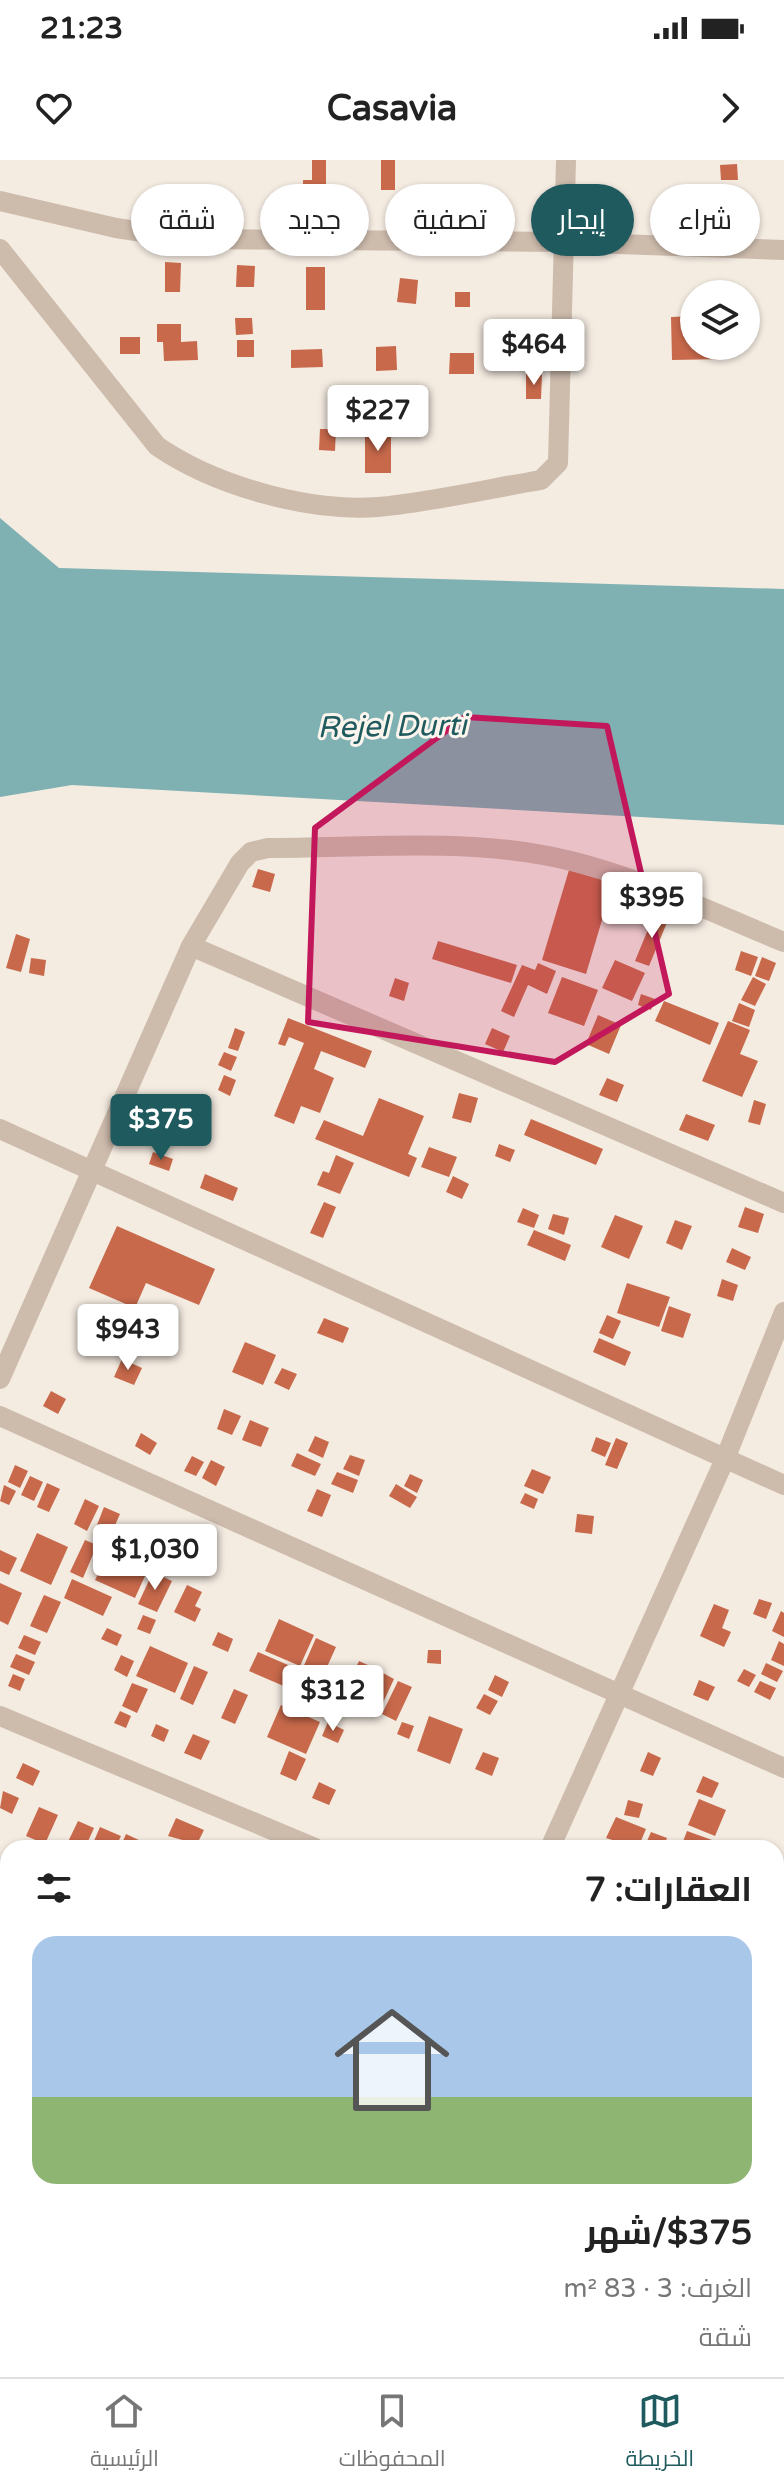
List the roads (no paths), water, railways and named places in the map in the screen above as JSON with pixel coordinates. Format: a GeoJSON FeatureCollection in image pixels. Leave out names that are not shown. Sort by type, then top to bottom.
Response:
{"type":"FeatureCollection","features":[{"type":"Feature","properties":{"kind":"street"},"geometry":{"type":"LineString","coordinates":[[565,184],[566,160]]}},
{"type":"Feature","properties":{"kind":"street"},"geometry":{"type":"LineString","coordinates":[[0,201],[116,228],[189,239],[531,242]]}},
{"type":"Feature","properties":{"kind":"street"},"geometry":{"type":"LineString","coordinates":[[634,245],[784,250]]}},
{"type":"Feature","properties":{"kind":"street"},"geometry":{"type":"LineString","coordinates":[[0,249],[157,446],[183,464],[250,490],[318,503],[376,507],[541,480],[551,473],[558,463],[564,256]]}},
{"type":"Feature","properties":{"kind":"street"},"geometry":{"type":"LineString","coordinates":[[0,1379],[191,946],[240,863],[251,852],[268,848],[499,849],[545,855],[625,877],[784,942]]}},
{"type":"Feature","properties":{"kind":"street"},"geometry":{"type":"LineString","coordinates":[[191,946],[784,1203]]}},
{"type":"Feature","properties":{"kind":"street"},"geometry":{"type":"LineString","coordinates":[[0,1129],[95,1169],[784,1485]]}},
{"type":"Feature","properties":{"kind":"street"},"geometry":{"type":"LineString","coordinates":[[554,1840],[725,1459],[784,1312]]}},
{"type":"Feature","properties":{"kind":"street"},"geometry":{"type":"LineString","coordinates":[[0,1416],[784,1768]]}},
{"type":"Feature","properties":{"kind":"street"},"geometry":{"type":"LineString","coordinates":[[0,1716],[296,1840]]}},
{"type":"Feature","properties":{"kind":"water","name":"Rejel Durti"},"geometry":{"type":"Polygon","coordinates":[[[0,518],[59,568],[784,589],[784,825],[72,785],[0,797],[0,518]]]}}]}
